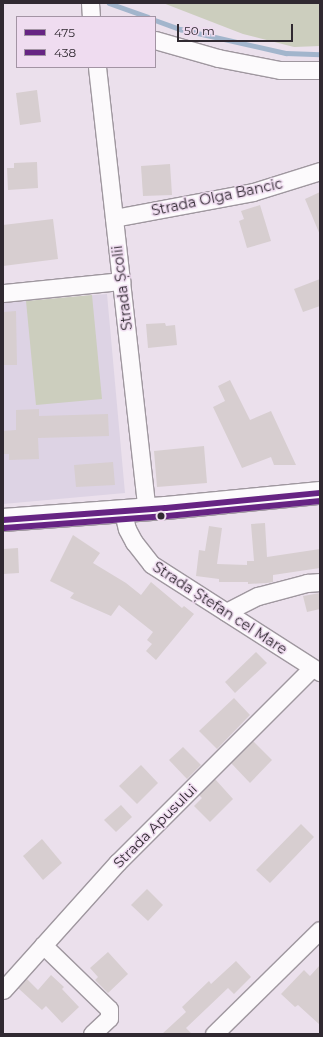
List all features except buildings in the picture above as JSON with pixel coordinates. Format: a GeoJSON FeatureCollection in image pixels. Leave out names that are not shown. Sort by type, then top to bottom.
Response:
{"type":"FeatureCollection","features":[{"type":"Feature","properties":{"kind":"main road"},"geometry":{"type":"LineString","coordinates":[[3,520],[147,510],[320,492]]}},
{"type":"Feature","properties":{"kind":"street"},"geometry":{"type":"LineString","coordinates":[[90,3],[91,16]]}},
{"type":"Feature","properties":{"kind":"street"},"geometry":{"type":"LineString","coordinates":[[156,40],[218,58],[272,68],[320,70]]}},
{"type":"Feature","properties":{"kind":"street","name":"Strada Școlii"},"geometry":{"type":"LineString","coordinates":[[97,68],[147,510]]}},
{"type":"Feature","properties":{"kind":"street","name":"Strada Olga Bancic"},"geometry":{"type":"LineString","coordinates":[[114,218],[253,192],[320,171]]}},
{"type":"Feature","properties":{"kind":"street"},"geometry":{"type":"LineString","coordinates":[[3,293],[121,281]]}},
{"type":"Feature","properties":{"kind":"street","name":"Strada Ștefan cel Mare"},"geometry":{"type":"LineString","coordinates":[[123,512],[127,529],[134,542],[151,564],[316,670]]}},
{"type":"Feature","properties":{"kind":"street"},"geometry":{"type":"LineString","coordinates":[[226,612],[258,596],[320,582]]}},
{"type":"Feature","properties":{"kind":"street","name":"Strada Apusului"},"geometry":{"type":"LineString","coordinates":[[3,990],[118,862],[316,670]]}},
{"type":"Feature","properties":{"kind":"street"},"geometry":{"type":"LineString","coordinates":[[214,1034],[320,930]]}},
{"type":"Feature","properties":{"kind":"street"},"geometry":{"type":"LineString","coordinates":[[42,945],[109,1009],[109,1018],[92,1034]]}},
{"type":"Feature","properties":{"kind":"shaded area"},"geometry":{"type":"Polygon","coordinates":[[[107,294],[125,493],[3,504],[3,303],[107,294]]]}},
{"type":"Feature","properties":{"kind":"green space"},"geometry":{"type":"Polygon","coordinates":[[[163,3],[320,3],[320,46],[294,47],[243,34],[163,3]]]}},
{"type":"Feature","properties":{"kind":"green space"},"geometry":{"type":"Polygon","coordinates":[[[92,295],[102,399],[36,405],[26,301],[92,295]]]}},
{"type":"Feature","properties":{"kind":"waterway"},"geometry":{"type":"LineString","coordinates":[[109,3],[145,16]]}},
{"type":"Feature","properties":{"kind":"waterway"},"geometry":{"type":"LineString","coordinates":[[156,20],[180,29],[286,53],[320,54]]}},
{"type":"Feature","properties":{"kind":"transit line","name":"475"},"geometry":{"type":"LineString","coordinates":[[3,520],[166,508],[320,493]]}},
{"type":"Feature","properties":{"kind":"transit line","name":"438"},"geometry":{"type":"LineString","coordinates":[[4,528],[167,516],[320,501]]}}]}
